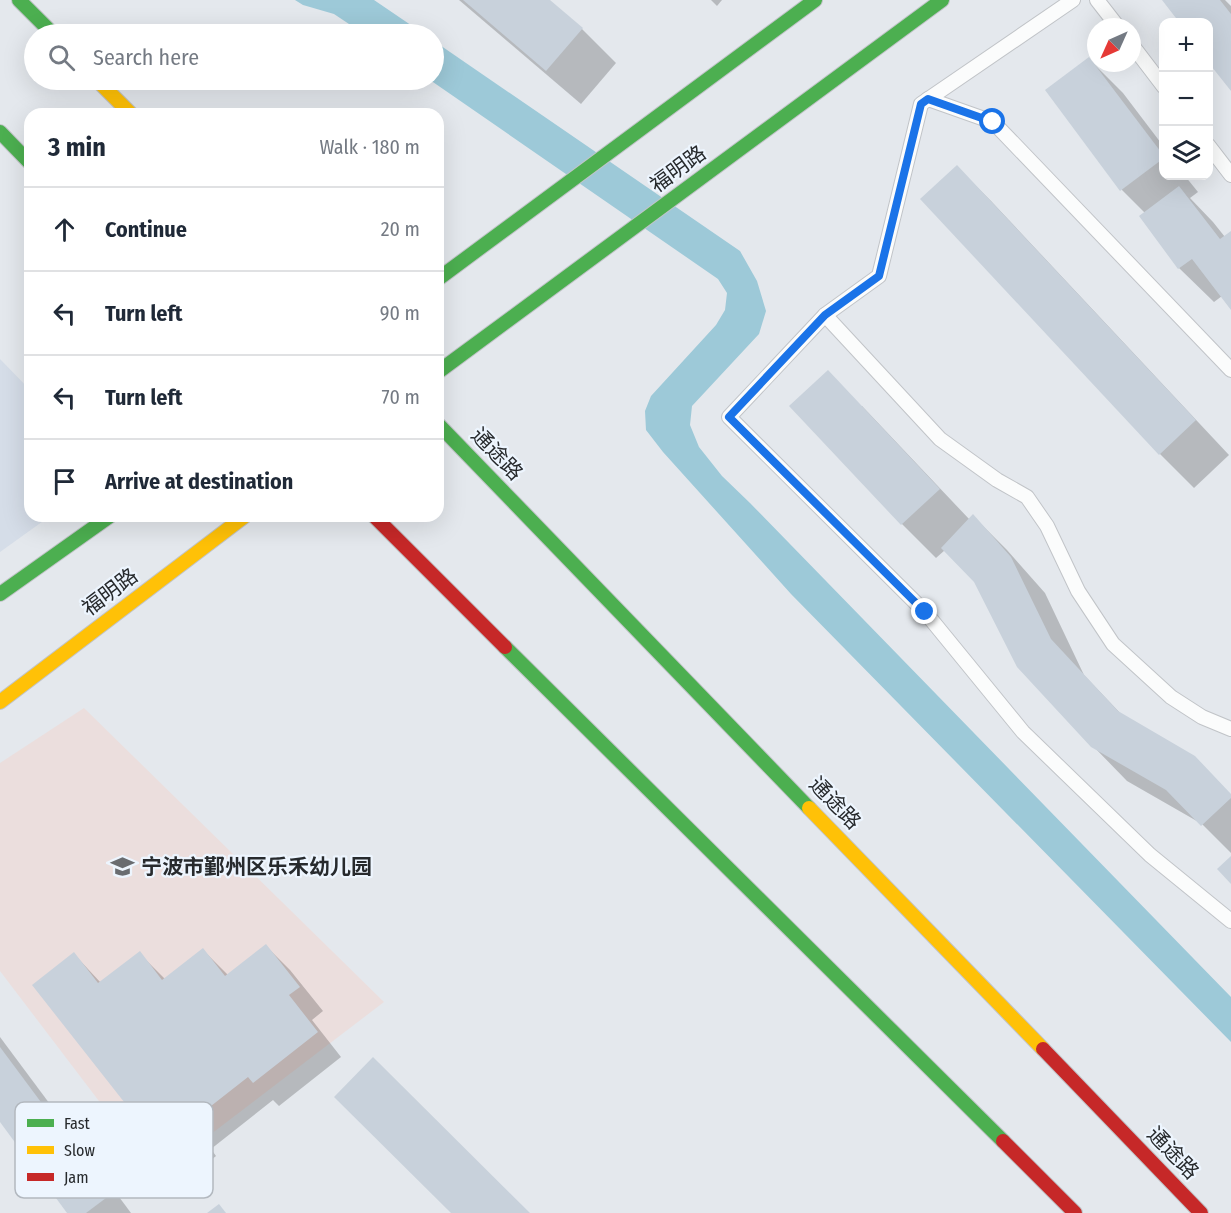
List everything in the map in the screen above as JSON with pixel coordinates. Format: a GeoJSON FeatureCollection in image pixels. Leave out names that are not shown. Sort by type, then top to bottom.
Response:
{"type":"FeatureCollection","features":[{"type":"Feature","properties":{"kind":"main road"},"geometry":{"type":"LineString","coordinates":[[19,0],[43,24]]}},
{"type":"Feature","properties":{"kind":"main road"},"geometry":{"type":"LineString","coordinates":[[444,275],[815,0]]}},
{"type":"Feature","properties":{"kind":"main road","name":"福明路"},"geometry":{"type":"LineString","coordinates":[[444,368],[942,0]]}},
{"type":"Feature","properties":{"kind":"main road"},"geometry":{"type":"LineString","coordinates":[[107,90],[125,108]]}},
{"type":"Feature","properties":{"kind":"main road"},"geometry":{"type":"LineString","coordinates":[[0,132],[24,157]]}},
{"type":"Feature","properties":{"kind":"main road","name":"通途路"},"geometry":{"type":"LineString","coordinates":[[444,430],[1201,1213]]}},
{"type":"Feature","properties":{"kind":"main road"},"geometry":{"type":"LineString","coordinates":[[0,594],[102,522]]}},
{"type":"Feature","properties":{"kind":"main road","name":"福明路"},"geometry":{"type":"LineString","coordinates":[[0,702],[238,522]]}},
{"type":"Feature","properties":{"kind":"main road"},"geometry":{"type":"LineString","coordinates":[[380,522],[1075,1213]]}},
{"type":"Feature","properties":{"kind":"lane"},"geometry":{"type":"LineString","coordinates":[[1072,0],[921,104],[879,276],[825,315],[729,417],[925,612],[1023,732],[1150,855],[1231,921]]}},
{"type":"Feature","properties":{"kind":"lane"},"geometry":{"type":"LineString","coordinates":[[1097,0],[1111,18]]}},
{"type":"Feature","properties":{"kind":"lane"},"geometry":{"type":"LineString","coordinates":[[1141,57],[1159,80]]}},
{"type":"Feature","properties":{"kind":"lane"},"geometry":{"type":"LineString","coordinates":[[928,99],[993,122],[1231,370]]}},
{"type":"Feature","properties":{"kind":"lane"},"geometry":{"type":"LineString","coordinates":[[1213,150],[1231,175]]}},
{"type":"Feature","properties":{"kind":"lane"},"geometry":{"type":"LineString","coordinates":[[825,315],[940,439],[997,480],[1027,497],[1047,526],[1078,591],[1113,644],[1171,697],[1202,717],[1231,729]]}},
{"type":"Feature","properties":{"kind":"shaded area"},"geometry":{"type":"Polygon","coordinates":[[[0,359],[24,384],[24,522],[42,522],[0,552],[0,359]]]}},
{"type":"Feature","properties":{"kind":"shaded area","name":"宁波市鄞州区乐禾幼儿园"},"geometry":{"type":"Polygon","coordinates":[[[84,708],[384,1002],[213,1132],[213,1102],[100,1102],[0,971],[0,763],[84,708]]]}},
{"type":"Feature","properties":{"kind":"water"},"geometry":{"type":"Polygon","coordinates":[[[295,0],[374,0],[409,24],[349,24],[334,14],[303,5],[295,0]]]}},
{"type":"Feature","properties":{"kind":"water"},"geometry":{"type":"Polygon","coordinates":[[[444,48],[740,251],[757,281],[766,311],[759,334],[692,406],[690,425],[699,447],[722,476],[1231,997],[1231,1042],[791,594],[663,452],[646,430],[645,411],[651,396],[716,325],[725,310],[727,293],[718,279],[444,90],[444,48]]]}},
{"type":"Feature","properties":{"kind":"building"},"geometry":{"type":"Polygon","coordinates":[[[463,0],[550,0],[583,28],[546,71],[463,0]]]}},
{"type":"Feature","properties":{"kind":"building"},"geometry":{"type":"Polygon","coordinates":[[[1162,0],[1220,0],[1231,14],[1231,91],[1213,68],[1213,18],[1176,18],[1162,0]]]}},
{"type":"Feature","properties":{"kind":"building"},"geometry":{"type":"Polygon","coordinates":[[[1087,58],[1087,72],[1100,72],[1159,149],[1159,162],[1120,191],[1045,90],[1087,58]]]}},
{"type":"Feature","properties":{"kind":"building"},"geometry":{"type":"Polygon","coordinates":[[[957,165],[1196,420],[1159,455],[920,199],[957,165]]]}},
{"type":"Feature","properties":{"kind":"building"},"geometry":{"type":"Polygon","coordinates":[[[1179,186],[1220,239],[1231,231],[1231,310],[1192,259],[1178,269],[1139,216],[1179,186]]]}},
{"type":"Feature","properties":{"kind":"building"},"geometry":{"type":"Polygon","coordinates":[[[828,370],[940,489],[901,525],[789,406],[828,370]]]}},
{"type":"Feature","properties":{"kind":"building"},"geometry":{"type":"Polygon","coordinates":[[[973,514],[1011,557],[1051,639],[1118,711],[1195,756],[1231,794],[1231,798],[1201,826],[1166,790],[1091,747],[1017,667],[974,582],[941,548],[973,514]]]}},
{"type":"Feature","properties":{"kind":"building"},"geometry":{"type":"Polygon","coordinates":[[[1231,856],[1231,884],[1217,869],[1231,856]]]}},
{"type":"Feature","properties":{"kind":"building"},"geometry":{"type":"Polygon","coordinates":[[[266,944],[300,987],[289,995],[318,1032],[253,1083],[248,1077],[213,1104],[213,1102],[124,1102],[32,985],[74,952],[98,983],[140,951],[162,980],[203,948],[225,976],[266,944]]]}},
{"type":"Feature","properties":{"kind":"building"},"geometry":{"type":"Polygon","coordinates":[[[0,1047],[41,1102],[15,1102],[15,1142],[0,1122],[0,1047]]]}},
{"type":"Feature","properties":{"kind":"building"},"geometry":{"type":"Polygon","coordinates":[[[373,1057],[530,1213],[451,1213],[334,1097],[373,1057]]]}},
{"type":"Feature","properties":{"kind":"building"},"geometry":{"type":"Polygon","coordinates":[[[56,1198],[106,1198],[86,1213],[67,1213],[56,1198]]]}},
{"type":"Feature","properties":{"kind":"building"},"geometry":{"type":"Polygon","coordinates":[[[219,1204],[226,1213],[207,1213],[219,1204]]]}},
{"type":"Feature","properties":{"kind":"traffic: fast"},"geometry":{"type":"LineString","coordinates":[[19,0],[43,24]]}},
{"type":"Feature","properties":{"kind":"traffic: fast"},"geometry":{"type":"LineString","coordinates":[[444,275],[815,0]]}},
{"type":"Feature","properties":{"kind":"traffic: fast"},"geometry":{"type":"LineString","coordinates":[[444,368],[942,0]]}},
{"type":"Feature","properties":{"kind":"traffic: fast"},"geometry":{"type":"LineString","coordinates":[[0,132],[24,157]]}},
{"type":"Feature","properties":{"kind":"traffic: fast"},"geometry":{"type":"LineString","coordinates":[[444,430],[809,808]]}},
{"type":"Feature","properties":{"kind":"traffic: fast"},"geometry":{"type":"LineString","coordinates":[[0,594],[102,522]]}},
{"type":"Feature","properties":{"kind":"traffic: fast"},"geometry":{"type":"LineString","coordinates":[[505,647],[1003,1141]]}},
{"type":"Feature","properties":{"kind":"traffic: slow"},"geometry":{"type":"LineString","coordinates":[[107,90],[125,108]]}},
{"type":"Feature","properties":{"kind":"traffic: slow"},"geometry":{"type":"LineString","coordinates":[[0,702],[237,522]]}},
{"type":"Feature","properties":{"kind":"traffic: slow"},"geometry":{"type":"LineString","coordinates":[[809,808],[1043,1049]]}},
{"type":"Feature","properties":{"kind":"traffic: jam"},"geometry":{"type":"LineString","coordinates":[[380,522],[505,647]]}},
{"type":"Feature","properties":{"kind":"traffic: jam"},"geometry":{"type":"LineString","coordinates":[[1043,1049],[1201,1213]]}},
{"type":"Feature","properties":{"kind":"traffic: jam"},"geometry":{"type":"LineString","coordinates":[[1003,1141],[1075,1213]]}},
{"type":"Feature","properties":{"kind":"place","name":"宁波市鄞州区乐禾幼儿园"},"geometry":{"type":"Point","coordinates":[123,867]}},
{"type":"Feature","properties":{"kind":"route"},"geometry":{"type":"LineString","coordinates":[[925,612],[729,417],[825,315],[879,276],[921,104],[928,99],[993,122]]}}]}
